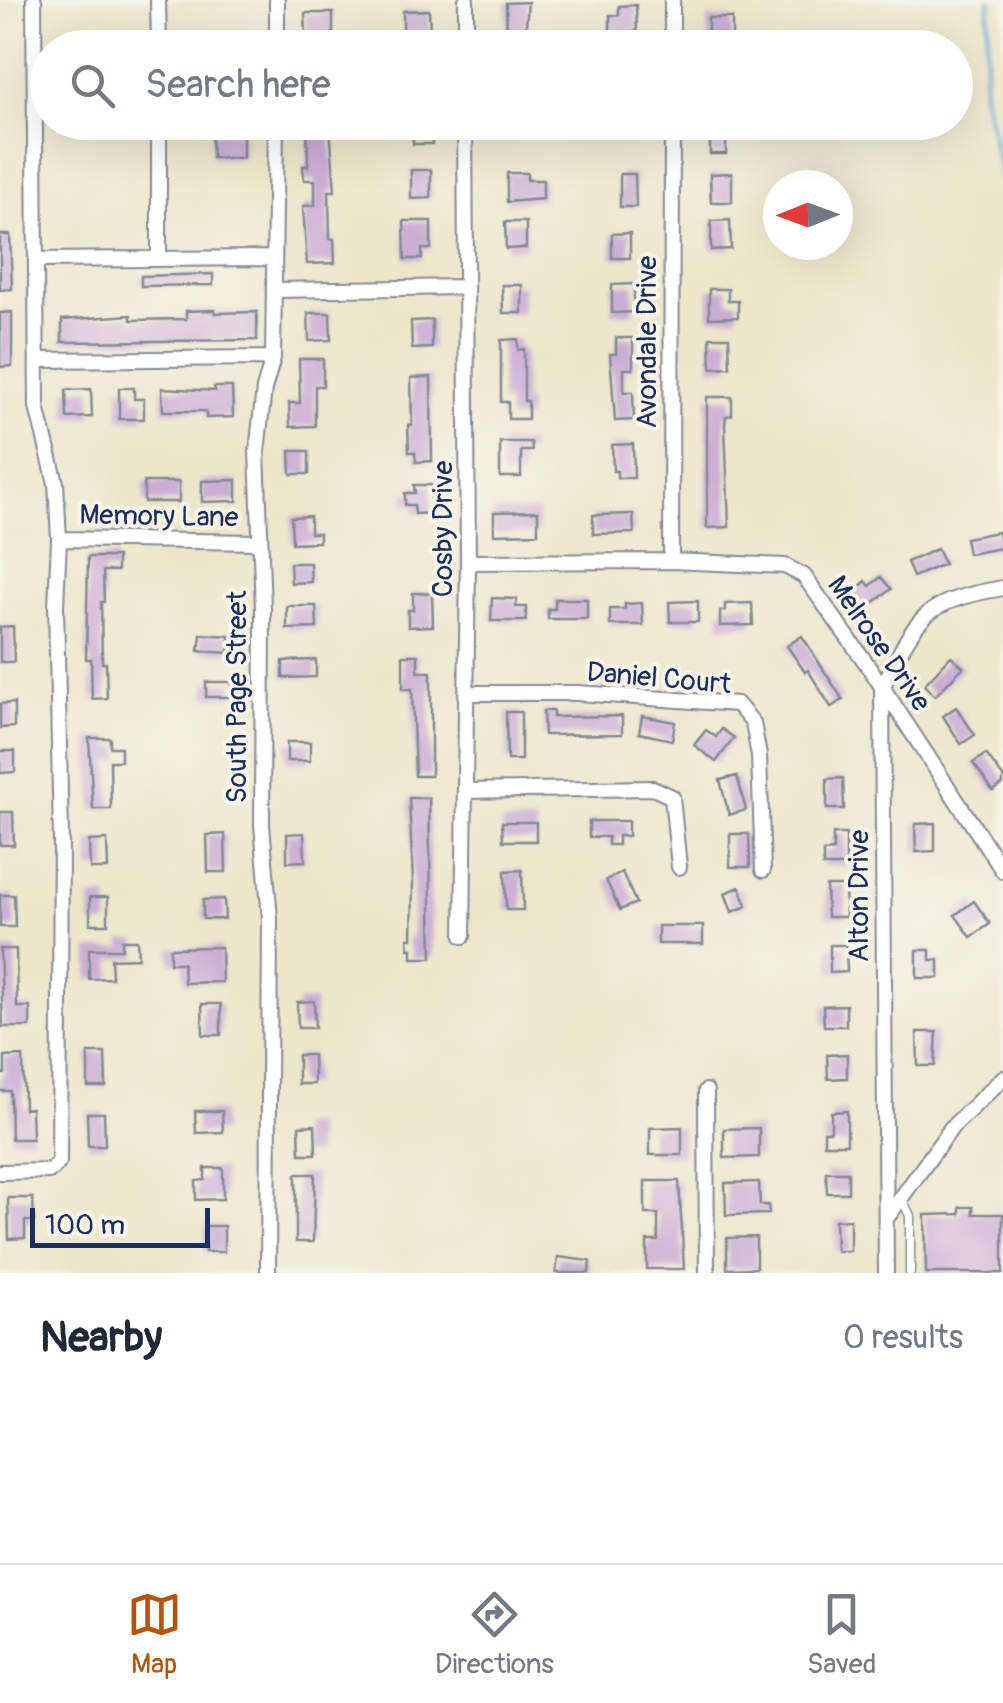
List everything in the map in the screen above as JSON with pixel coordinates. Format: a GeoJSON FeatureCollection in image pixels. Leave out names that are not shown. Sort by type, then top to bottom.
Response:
{"type":"FeatureCollection","features":[{"type":"Feature","properties":{"kind":"street"},"geometry":{"type":"LineString","coordinates":[[34,0],[34,30]]}},
{"type":"Feature","properties":{"kind":"street"},"geometry":{"type":"LineString","coordinates":[[158,0],[158,30]]}},
{"type":"Feature","properties":{"kind":"street"},"geometry":{"type":"LineString","coordinates":[[277,30],[278,0]]}},
{"type":"Feature","properties":{"kind":"street"},"geometry":{"type":"LineString","coordinates":[[466,0],[466,30]]}},
{"type":"Feature","properties":{"kind":"street"},"geometry":{"type":"LineString","coordinates":[[672,0],[672,30]]}},
{"type":"Feature","properties":{"kind":"street"},"geometry":{"type":"LineString","coordinates":[[0,1172],[50,1171],[59,1162],[59,539],[56,483],[38,407],[35,140]]}},
{"type":"Feature","properties":{"kind":"street"},"geometry":{"type":"LineString","coordinates":[[158,140],[159,258]]}},
{"type":"Feature","properties":{"kind":"street","name":"South Page Street"},"geometry":{"type":"LineString","coordinates":[[268,1273],[270,918],[262,825],[257,452],[264,389],[273,358],[276,140]]}},
{"type":"Feature","properties":{"kind":"street","name":"Cosby Drive"},"geometry":{"type":"LineString","coordinates":[[463,936],[468,562],[466,140]]}},
{"type":"Feature","properties":{"kind":"street","name":"Avondale Drive"},"geometry":{"type":"LineString","coordinates":[[671,560],[672,140]]}},
{"type":"Feature","properties":{"kind":"street"},"geometry":{"type":"LineString","coordinates":[[36,260],[274,258]]}},
{"type":"Feature","properties":{"kind":"street"},"geometry":{"type":"LineString","coordinates":[[274,290],[465,287]]}},
{"type":"Feature","properties":{"kind":"street"},"geometry":{"type":"LineString","coordinates":[[37,360],[273,358]]}},
{"type":"Feature","properties":{"kind":"street","name":"Memory Lane"},"geometry":{"type":"LineString","coordinates":[[59,539],[258,542]]}},
{"type":"Feature","properties":{"kind":"street","name":"Melrose Drive"},"geometry":{"type":"LineString","coordinates":[[468,562],[671,560],[785,566],[795,570],[804,576],[882,688],[1003,871]]}},
{"type":"Feature","properties":{"kind":"street","name":"Alton Drive"},"geometry":{"type":"LineString","coordinates":[[886,1273],[882,688],[905,642],[927,612],[955,597],[1003,588]]}},
{"type":"Feature","properties":{"kind":"street","name":"Daniel Court"},"geometry":{"type":"LineString","coordinates":[[466,693],[578,693],[737,704],[753,723],[760,756],[763,870]]}},
{"type":"Feature","properties":{"kind":"street"},"geometry":{"type":"LineString","coordinates":[[465,791],[653,788],[672,797],[679,867]]}},
{"type":"Feature","properties":{"kind":"street"},"geometry":{"type":"LineString","coordinates":[[886,1220],[952,1127],[1003,1078]]}},
{"type":"Feature","properties":{"kind":"street"},"geometry":{"type":"LineString","coordinates":[[706,1091],[707,1273]]}},
{"type":"Feature","properties":{"kind":"lane"},"geometry":{"type":"LineString","coordinates":[[902,1196],[910,1216],[910,1273]]}},
{"type":"Feature","properties":{"kind":"building"},"geometry":{"type":"Polygon","coordinates":[[[528,2],[526,30],[507,30],[506,3],[528,2]]]}},
{"type":"Feature","properties":{"kind":"building"},"geometry":{"type":"Polygon","coordinates":[[[636,5],[637,30],[610,30],[610,15],[619,15],[619,6],[636,5]]]}},
{"type":"Feature","properties":{"kind":"building"},"geometry":{"type":"Polygon","coordinates":[[[429,10],[430,30],[403,30],[403,11],[429,10]]]}},
{"type":"Feature","properties":{"kind":"building"},"geometry":{"type":"Polygon","coordinates":[[[305,13],[333,13],[333,30],[306,30],[305,13]]]}},
{"type":"Feature","properties":{"kind":"building"},"geometry":{"type":"Polygon","coordinates":[[[708,18],[732,18],[732,30],[708,30],[708,18]]]}},
{"type":"Feature","properties":{"kind":"building"},"geometry":{"type":"Polygon","coordinates":[[[211,140],[243,140],[243,158],[212,158],[211,140]]]}},
{"type":"Feature","properties":{"kind":"building"},"geometry":{"type":"Polygon","coordinates":[[[307,140],[331,140],[335,191],[329,191],[330,239],[334,239],[335,263],[307,264],[303,206],[315,205],[315,180],[304,180],[303,166],[308,166],[307,140]]]}},
{"type":"Feature","properties":{"kind":"building"},"geometry":{"type":"Polygon","coordinates":[[[413,140],[432,140],[432,144],[413,144],[413,140]]]}},
{"type":"Feature","properties":{"kind":"building"},"geometry":{"type":"Polygon","coordinates":[[[710,140],[726,140],[726,154],[710,154],[710,140]]]}},
{"type":"Feature","properties":{"kind":"building"},"geometry":{"type":"Polygon","coordinates":[[[411,170],[431,170],[431,198],[411,199],[411,170]]]}},
{"type":"Feature","properties":{"kind":"building"},"geometry":{"type":"Polygon","coordinates":[[[507,173],[527,173],[527,180],[543,180],[543,199],[507,202],[507,173]]]}},
{"type":"Feature","properties":{"kind":"building"},"geometry":{"type":"Polygon","coordinates":[[[732,173],[732,202],[711,202],[710,174],[732,173]]]}},
{"type":"Feature","properties":{"kind":"building"},"geometry":{"type":"Polygon","coordinates":[[[620,174],[635,174],[636,207],[620,207],[620,174]]]}},
{"type":"Feature","properties":{"kind":"building"},"geometry":{"type":"Polygon","coordinates":[[[730,220],[731,249],[711,250],[711,221],[730,220]]]}},
{"type":"Feature","properties":{"kind":"building"},"geometry":{"type":"Polygon","coordinates":[[[404,221],[431,221],[431,249],[422,249],[422,259],[405,259],[404,221]]]}},
{"type":"Feature","properties":{"kind":"building"},"geometry":{"type":"Polygon","coordinates":[[[505,222],[526,222],[526,248],[506,249],[505,222]]]}},
{"type":"Feature","properties":{"kind":"building"},"geometry":{"type":"Polygon","coordinates":[[[630,233],[630,258],[612,258],[612,234],[630,233]]]}},
{"type":"Feature","properties":{"kind":"building"},"geometry":{"type":"Polygon","coordinates":[[[0,235],[10,235],[12,289],[0,290],[0,235]]]}},
{"type":"Feature","properties":{"kind":"building"},"geometry":{"type":"Polygon","coordinates":[[[213,274],[213,285],[141,286],[141,276],[213,274]]]}},
{"type":"Feature","properties":{"kind":"building"},"geometry":{"type":"Polygon","coordinates":[[[634,284],[634,312],[612,313],[612,285],[634,284]]]}},
{"type":"Feature","properties":{"kind":"building"},"geometry":{"type":"Polygon","coordinates":[[[502,285],[522,285],[522,313],[503,313],[502,285]]]}},
{"type":"Feature","properties":{"kind":"building"},"geometry":{"type":"Polygon","coordinates":[[[709,289],[728,289],[728,301],[738,301],[738,317],[709,318],[709,289]]]}},
{"type":"Feature","properties":{"kind":"building"},"geometry":{"type":"Polygon","coordinates":[[[186,311],[257,312],[257,340],[62,342],[62,320],[131,315],[131,320],[186,319],[186,311]]]}},
{"type":"Feature","properties":{"kind":"building"},"geometry":{"type":"Polygon","coordinates":[[[12,312],[12,366],[0,367],[0,313],[12,312]]]}},
{"type":"Feature","properties":{"kind":"building"},"geometry":{"type":"Polygon","coordinates":[[[308,313],[330,313],[331,340],[309,341],[308,313]]]}},
{"type":"Feature","properties":{"kind":"building"},"geometry":{"type":"Polygon","coordinates":[[[432,320],[432,348],[412,349],[411,321],[432,320]]]}},
{"type":"Feature","properties":{"kind":"building"},"geometry":{"type":"Polygon","coordinates":[[[710,337],[729,337],[730,367],[711,368],[710,337]]]}},
{"type":"Feature","properties":{"kind":"building"},"geometry":{"type":"Polygon","coordinates":[[[616,338],[633,338],[633,369],[624,369],[624,392],[633,392],[634,420],[615,421],[610,354],[616,354],[616,338]]]}},
{"type":"Feature","properties":{"kind":"building"},"geometry":{"type":"Polygon","coordinates":[[[518,339],[518,350],[524,349],[528,419],[508,419],[508,402],[501,402],[501,340],[518,339]]]}},
{"type":"Feature","properties":{"kind":"building"},"geometry":{"type":"Polygon","coordinates":[[[299,359],[323,359],[323,386],[315,386],[315,426],[290,427],[289,403],[300,403],[299,359]]]}},
{"type":"Feature","properties":{"kind":"building"},"geometry":{"type":"Polygon","coordinates":[[[431,377],[432,461],[416,462],[415,452],[409,452],[411,378],[431,377]]]}},
{"type":"Feature","properties":{"kind":"building"},"geometry":{"type":"Polygon","coordinates":[[[214,387],[232,387],[233,417],[206,418],[206,411],[163,411],[162,388],[215,391],[214,387]]]}},
{"type":"Feature","properties":{"kind":"building"},"geometry":{"type":"Polygon","coordinates":[[[119,388],[134,388],[134,399],[144,399],[144,419],[119,419],[119,388]]]}},
{"type":"Feature","properties":{"kind":"building"},"geometry":{"type":"Polygon","coordinates":[[[91,389],[92,417],[67,418],[66,390],[91,389]]]}},
{"type":"Feature","properties":{"kind":"building"},"geometry":{"type":"Polygon","coordinates":[[[707,397],[732,397],[732,415],[726,416],[725,424],[729,527],[707,528],[707,397]]]}},
{"type":"Feature","properties":{"kind":"building"},"geometry":{"type":"Polygon","coordinates":[[[500,442],[531,442],[532,451],[521,451],[521,477],[500,477],[500,442]]]}},
{"type":"Feature","properties":{"kind":"building"},"geometry":{"type":"Polygon","coordinates":[[[633,444],[634,478],[617,478],[612,445],[633,444]]]}},
{"type":"Feature","properties":{"kind":"building"},"geometry":{"type":"Polygon","coordinates":[[[290,451],[309,451],[309,474],[291,474],[290,451]]]}},
{"type":"Feature","properties":{"kind":"building"},"geometry":{"type":"Polygon","coordinates":[[[237,480],[237,501],[202,502],[202,481],[237,480]]]}},
{"type":"Feature","properties":{"kind":"building"},"geometry":{"type":"Polygon","coordinates":[[[144,482],[179,482],[179,502],[144,502],[144,482]]]}},
{"type":"Feature","properties":{"kind":"building"},"geometry":{"type":"Polygon","coordinates":[[[414,485],[431,485],[432,513],[415,514],[414,505],[405,505],[405,493],[415,493],[414,485]]]}},
{"type":"Feature","properties":{"kind":"building"},"geometry":{"type":"Polygon","coordinates":[[[538,511],[538,533],[494,534],[494,512],[538,511]]]}},
{"type":"Feature","properties":{"kind":"building"},"geometry":{"type":"Polygon","coordinates":[[[633,514],[634,533],[593,534],[593,515],[633,514]]]}},
{"type":"Feature","properties":{"kind":"building"},"geometry":{"type":"Polygon","coordinates":[[[310,516],[310,533],[319,533],[319,542],[292,543],[291,517],[310,516]]]}},
{"type":"Feature","properties":{"kind":"building"},"geometry":{"type":"Polygon","coordinates":[[[998,532],[1001,548],[968,554],[965,538],[998,532]]]}},
{"type":"Feature","properties":{"kind":"building"},"geometry":{"type":"Polygon","coordinates":[[[937,549],[944,564],[913,577],[907,562],[937,549]]]}},
{"type":"Feature","properties":{"kind":"building"},"geometry":{"type":"Polygon","coordinates":[[[88,557],[117,557],[117,571],[103,571],[102,663],[106,663],[107,698],[92,699],[91,659],[86,659],[88,557]]]}},
{"type":"Feature","properties":{"kind":"building"},"geometry":{"type":"Polygon","coordinates":[[[290,563],[310,563],[311,582],[291,583],[290,563]]]}},
{"type":"Feature","properties":{"kind":"building"},"geometry":{"type":"Polygon","coordinates":[[[881,577],[891,589],[864,610],[851,594],[866,581],[870,586],[881,577]]]}},
{"type":"Feature","properties":{"kind":"building"},"geometry":{"type":"Polygon","coordinates":[[[413,593],[432,593],[433,626],[408,627],[413,593]]]}},
{"type":"Feature","properties":{"kind":"building"},"geometry":{"type":"Polygon","coordinates":[[[492,598],[517,599],[516,607],[526,607],[526,621],[491,621],[492,598]]]}},
{"type":"Feature","properties":{"kind":"building"},"geometry":{"type":"Polygon","coordinates":[[[555,599],[587,599],[587,619],[548,619],[548,609],[555,609],[555,599]]]}},
{"type":"Feature","properties":{"kind":"building"},"geometry":{"type":"Polygon","coordinates":[[[698,601],[698,622],[670,622],[669,602],[698,601]]]}},
{"type":"Feature","properties":{"kind":"building"},"geometry":{"type":"Polygon","coordinates":[[[642,603],[643,625],[610,625],[610,609],[642,603]]]}},
{"type":"Feature","properties":{"kind":"building"},"geometry":{"type":"Polygon","coordinates":[[[752,603],[753,625],[720,626],[720,611],[725,611],[725,604],[752,603]]]}},
{"type":"Feature","properties":{"kind":"building"},"geometry":{"type":"Polygon","coordinates":[[[287,606],[316,606],[317,628],[287,629],[287,606]]]}},
{"type":"Feature","properties":{"kind":"building"},"geometry":{"type":"Polygon","coordinates":[[[13,626],[14,662],[0,662],[0,627],[13,626]]]}},
{"type":"Feature","properties":{"kind":"building"},"geometry":{"type":"Polygon","coordinates":[[[201,634],[230,636],[229,653],[199,651],[201,634]]]}},
{"type":"Feature","properties":{"kind":"building"},"geometry":{"type":"Polygon","coordinates":[[[802,636],[843,700],[831,707],[787,646],[802,636]]]}},
{"type":"Feature","properties":{"kind":"building"},"geometry":{"type":"Polygon","coordinates":[[[403,655],[418,655],[418,672],[431,672],[431,776],[415,776],[412,689],[403,689],[403,655]]]}},
{"type":"Feature","properties":{"kind":"building"},"geometry":{"type":"Polygon","coordinates":[[[951,656],[963,667],[935,696],[924,685],[951,656]]]}},
{"type":"Feature","properties":{"kind":"building"},"geometry":{"type":"Polygon","coordinates":[[[316,660],[316,677],[283,678],[283,661],[316,660]]]}},
{"type":"Feature","properties":{"kind":"building"},"geometry":{"type":"Polygon","coordinates":[[[206,682],[232,682],[232,697],[206,697],[206,682]]]}},
{"type":"Feature","properties":{"kind":"building"},"geometry":{"type":"Polygon","coordinates":[[[14,703],[14,727],[0,728],[0,704],[14,703]]]}},
{"type":"Feature","properties":{"kind":"building"},"geometry":{"type":"Polygon","coordinates":[[[956,707],[975,735],[961,744],[943,716],[956,707]]]}},
{"type":"Feature","properties":{"kind":"building"},"geometry":{"type":"Polygon","coordinates":[[[543,711],[553,711],[553,717],[622,716],[622,734],[544,735],[543,711]]]}},
{"type":"Feature","properties":{"kind":"building"},"geometry":{"type":"Polygon","coordinates":[[[506,712],[521,712],[521,760],[507,760],[506,712]]]}},
{"type":"Feature","properties":{"kind":"building"},"geometry":{"type":"Polygon","coordinates":[[[642,716],[675,722],[672,740],[639,733],[642,716]]]}},
{"type":"Feature","properties":{"kind":"building"},"geometry":{"type":"Polygon","coordinates":[[[722,729],[734,738],[716,762],[694,745],[706,730],[716,737],[722,729]]]}},
{"type":"Feature","properties":{"kind":"building"},"geometry":{"type":"Polygon","coordinates":[[[89,738],[110,738],[110,747],[121,747],[121,761],[110,761],[111,809],[93,809],[89,738]]]}},
{"type":"Feature","properties":{"kind":"building"},"geometry":{"type":"Polygon","coordinates":[[[287,742],[310,742],[310,761],[287,761],[287,742]]]}},
{"type":"Feature","properties":{"kind":"building"},"geometry":{"type":"Polygon","coordinates":[[[0,751],[15,751],[15,772],[0,773],[0,751]]]}},
{"type":"Feature","properties":{"kind":"building"},"geometry":{"type":"Polygon","coordinates":[[[986,754],[1003,777],[1003,784],[993,791],[973,763],[986,754]]]}},
{"type":"Feature","properties":{"kind":"building"},"geometry":{"type":"Polygon","coordinates":[[[737,776],[746,810],[729,815],[720,780],[737,776]]]}},
{"type":"Feature","properties":{"kind":"building"},"geometry":{"type":"Polygon","coordinates":[[[843,778],[844,809],[827,809],[827,779],[843,778]]]}},
{"type":"Feature","properties":{"kind":"building"},"geometry":{"type":"Polygon","coordinates":[[[409,798],[429,798],[432,958],[412,958],[409,949],[413,882],[409,798]]]}},
{"type":"Feature","properties":{"kind":"building"},"geometry":{"type":"Polygon","coordinates":[[[0,812],[13,812],[14,845],[0,845],[0,812]]]}},
{"type":"Feature","properties":{"kind":"building"},"geometry":{"type":"Polygon","coordinates":[[[589,821],[628,821],[628,836],[618,836],[618,845],[608,845],[608,837],[589,837],[589,821]]]}},
{"type":"Feature","properties":{"kind":"building"},"geometry":{"type":"Polygon","coordinates":[[[502,822],[536,822],[536,841],[503,841],[502,822]]]}},
{"type":"Feature","properties":{"kind":"building"},"geometry":{"type":"Polygon","coordinates":[[[935,823],[935,851],[916,852],[915,824],[935,823]]]}},
{"type":"Feature","properties":{"kind":"building"},"geometry":{"type":"Polygon","coordinates":[[[304,833],[305,861],[287,862],[287,834],[304,833]]]}},
{"type":"Feature","properties":{"kind":"building"},"geometry":{"type":"Polygon","coordinates":[[[225,834],[226,872],[208,872],[207,835],[225,834]]]}},
{"type":"Feature","properties":{"kind":"building"},"geometry":{"type":"Polygon","coordinates":[[[730,834],[749,834],[750,867],[730,867],[730,834]]]}},
{"type":"Feature","properties":{"kind":"building"},"geometry":{"type":"Polygon","coordinates":[[[833,834],[846,834],[846,866],[823,866],[823,852],[833,851],[833,834]]]}},
{"type":"Feature","properties":{"kind":"building"},"geometry":{"type":"Polygon","coordinates":[[[107,840],[108,869],[90,869],[89,841],[107,840]]]}},
{"type":"Feature","properties":{"kind":"building"},"geometry":{"type":"Polygon","coordinates":[[[522,870],[523,910],[506,910],[505,871],[522,870]]]}},
{"type":"Feature","properties":{"kind":"building"},"geometry":{"type":"Polygon","coordinates":[[[622,872],[636,903],[620,910],[606,880],[622,872]]]}},
{"type":"Feature","properties":{"kind":"building"},"geometry":{"type":"Polygon","coordinates":[[[826,886],[845,886],[846,917],[827,917],[826,886]]]}},
{"type":"Feature","properties":{"kind":"building"},"geometry":{"type":"Polygon","coordinates":[[[740,887],[747,906],[732,912],[725,893],[740,887]]]}},
{"type":"Feature","properties":{"kind":"building"},"geometry":{"type":"Polygon","coordinates":[[[0,895],[14,895],[15,927],[0,927],[0,895]]]}},
{"type":"Feature","properties":{"kind":"building"},"geometry":{"type":"Polygon","coordinates":[[[90,897],[108,897],[108,924],[90,924],[90,897]]]}},
{"type":"Feature","properties":{"kind":"building"},"geometry":{"type":"Polygon","coordinates":[[[224,899],[225,919],[203,919],[203,900],[224,899]]]}},
{"type":"Feature","properties":{"kind":"building"},"geometry":{"type":"Polygon","coordinates":[[[974,901],[990,924],[971,937],[955,915],[974,901]]]}},
{"type":"Feature","properties":{"kind":"building"},"geometry":{"type":"Polygon","coordinates":[[[658,926],[703,926],[703,944],[658,944],[658,926]]]}},
{"type":"Feature","properties":{"kind":"building"},"geometry":{"type":"Polygon","coordinates":[[[122,940],[137,940],[138,958],[111,959],[112,978],[89,979],[89,949],[122,949],[122,940]]]}},
{"type":"Feature","properties":{"kind":"building"},"geometry":{"type":"Polygon","coordinates":[[[830,945],[846,945],[847,972],[830,973],[830,945]]]}},
{"type":"Feature","properties":{"kind":"building"},"geometry":{"type":"Polygon","coordinates":[[[221,947],[222,982],[184,983],[183,963],[170,963],[170,948],[221,947]]]}},
{"type":"Feature","properties":{"kind":"building"},"geometry":{"type":"Polygon","coordinates":[[[0,949],[16,949],[17,1007],[30,1007],[30,1027],[3,1027],[0,949]]]}},
{"type":"Feature","properties":{"kind":"building"},"geometry":{"type":"Polygon","coordinates":[[[917,950],[930,950],[930,960],[939,960],[939,978],[917,978],[917,950]]]}},
{"type":"Feature","properties":{"kind":"building"},"geometry":{"type":"Polygon","coordinates":[[[314,1001],[315,1028],[298,1028],[297,1002],[314,1001]]]}},
{"type":"Feature","properties":{"kind":"building"},"geometry":{"type":"Polygon","coordinates":[[[202,1004],[221,1004],[221,1035],[203,1035],[202,1004]]]}},
{"type":"Feature","properties":{"kind":"building"},"geometry":{"type":"Polygon","coordinates":[[[846,1005],[846,1026],[824,1026],[823,1006],[846,1005]]]}},
{"type":"Feature","properties":{"kind":"building"},"geometry":{"type":"Polygon","coordinates":[[[917,1032],[937,1032],[935,1066],[918,1066],[917,1032]]]}},
{"type":"Feature","properties":{"kind":"building"},"geometry":{"type":"Polygon","coordinates":[[[88,1053],[105,1053],[106,1087],[88,1087],[88,1053]]]}},
{"type":"Feature","properties":{"kind":"building"},"geometry":{"type":"Polygon","coordinates":[[[847,1054],[847,1078],[828,1079],[827,1055],[847,1054]]]}},
{"type":"Feature","properties":{"kind":"building"},"geometry":{"type":"Polygon","coordinates":[[[298,1055],[313,1055],[314,1084],[298,1084],[298,1055]]]}},
{"type":"Feature","properties":{"kind":"building"},"geometry":{"type":"Polygon","coordinates":[[[23,1056],[24,1109],[31,1108],[32,1139],[11,1139],[10,1091],[0,1091],[0,1074],[5,1074],[5,1057],[23,1056]]]}},
{"type":"Feature","properties":{"kind":"building"},"geometry":{"type":"Polygon","coordinates":[[[195,1111],[222,1111],[223,1132],[196,1133],[195,1111]]]}},
{"type":"Feature","properties":{"kind":"building"},"geometry":{"type":"Polygon","coordinates":[[[847,1111],[847,1144],[824,1144],[824,1131],[831,1131],[831,1112],[847,1111]]]}},
{"type":"Feature","properties":{"kind":"building"},"geometry":{"type":"Polygon","coordinates":[[[87,1113],[104,1113],[105,1146],[88,1146],[87,1113]]]}},
{"type":"Feature","properties":{"kind":"building"},"geometry":{"type":"Polygon","coordinates":[[[315,1125],[316,1154],[300,1154],[299,1126],[315,1125]]]}},
{"type":"Feature","properties":{"kind":"building"},"geometry":{"type":"Polygon","coordinates":[[[682,1127],[682,1155],[650,1155],[650,1128],[682,1127]]]}},
{"type":"Feature","properties":{"kind":"building"},"geometry":{"type":"Polygon","coordinates":[[[759,1128],[759,1157],[724,1158],[724,1129],[759,1128]]]}},
{"type":"Feature","properties":{"kind":"building"},"geometry":{"type":"Polygon","coordinates":[[[205,1168],[223,1168],[223,1199],[196,1200],[196,1181],[205,1180],[205,1168]]]}},
{"type":"Feature","properties":{"kind":"building"},"geometry":{"type":"Polygon","coordinates":[[[826,1172],[848,1172],[848,1193],[827,1193],[826,1172]]]}},
{"type":"Feature","properties":{"kind":"building"},"geometry":{"type":"Polygon","coordinates":[[[296,1174],[315,1174],[313,1242],[296,1242],[296,1174]]]}},
{"type":"Feature","properties":{"kind":"building"},"geometry":{"type":"Polygon","coordinates":[[[645,1181],[679,1181],[684,1269],[647,1269],[647,1241],[658,1241],[658,1214],[645,1214],[645,1181]]]}},
{"type":"Feature","properties":{"kind":"building"},"geometry":{"type":"Polygon","coordinates":[[[759,1182],[760,1205],[768,1205],[769,1214],[726,1215],[725,1183],[759,1182]]]}},
{"type":"Feature","properties":{"kind":"building"},"geometry":{"type":"Polygon","coordinates":[[[8,1198],[33,1198],[34,1221],[25,1221],[25,1238],[9,1239],[8,1198]]]}},
{"type":"Feature","properties":{"kind":"building"},"geometry":{"type":"Polygon","coordinates":[[[960,1207],[973,1207],[973,1214],[1003,1214],[1003,1273],[926,1273],[925,1215],[960,1214],[960,1207]]]}},
{"type":"Feature","properties":{"kind":"building"},"geometry":{"type":"Polygon","coordinates":[[[850,1219],[850,1251],[836,1251],[835,1220],[850,1219]]]}},
{"type":"Feature","properties":{"kind":"building"},"geometry":{"type":"Polygon","coordinates":[[[205,1226],[224,1226],[224,1252],[205,1252],[205,1226]]]}},
{"type":"Feature","properties":{"kind":"building"},"geometry":{"type":"Polygon","coordinates":[[[756,1237],[756,1268],[727,1269],[727,1238],[756,1237]]]}},
{"type":"Feature","properties":{"kind":"building"},"geometry":{"type":"Polygon","coordinates":[[[558,1257],[590,1261],[589,1273],[556,1273],[558,1257]]]}},
{"type":"Feature","properties":{"kind":"waterway"},"geometry":{"type":"LineString","coordinates":[[990,0],[983,95],[1003,182]]}}]}
